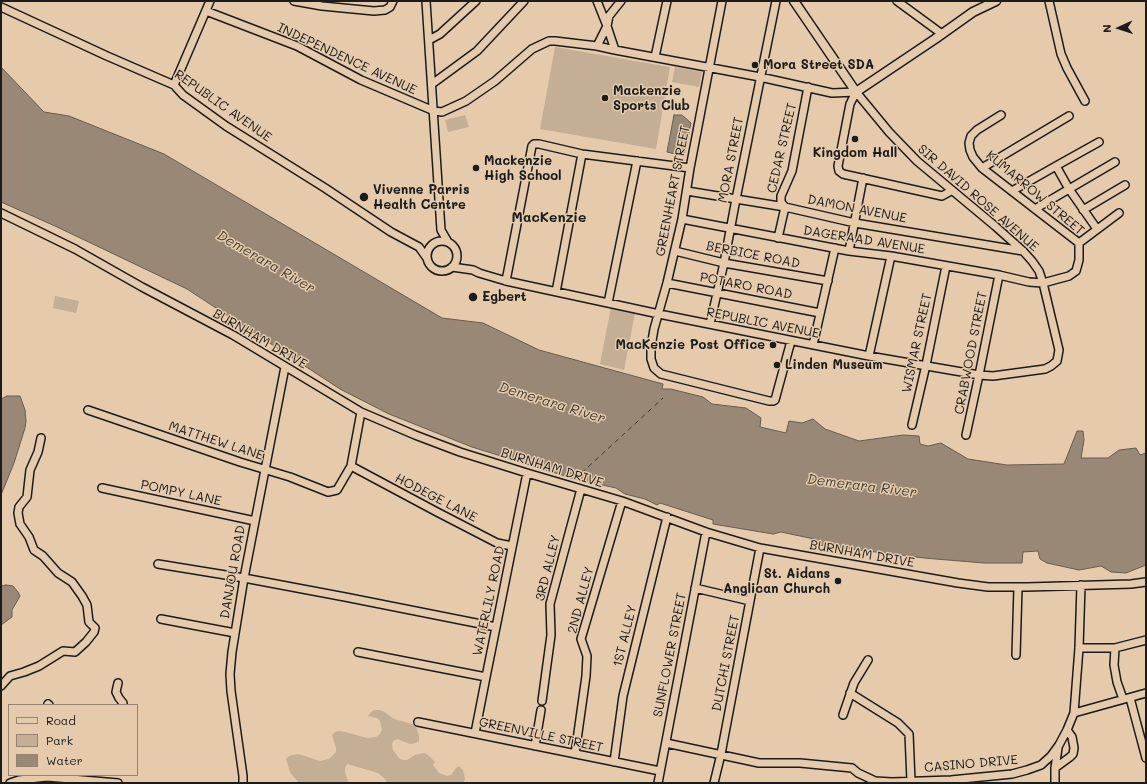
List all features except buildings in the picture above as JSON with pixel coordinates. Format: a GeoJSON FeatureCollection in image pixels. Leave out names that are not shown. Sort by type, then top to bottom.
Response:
{"type":"FeatureCollection","features":[{"type":"Feature","properties":{"kind":"main road"},"geometry":{"type":"LineString","coordinates":[[794,1],[856,92],[973,12],[996,1]]}},
{"type":"Feature","properties":{"kind":"street"},"geometry":{"type":"LineString","coordinates":[[174,85],[210,1]]}},
{"type":"Feature","properties":{"kind":"street"},"geometry":{"type":"LineString","coordinates":[[294,1],[322,6],[374,11],[385,10],[390,7],[394,1]]}},
{"type":"Feature","properties":{"kind":"street"},"geometry":{"type":"LineString","coordinates":[[426,1],[441,230],[448,242]]}},
{"type":"Feature","properties":{"kind":"street"},"geometry":{"type":"LineString","coordinates":[[429,40],[440,34],[476,1]]}},
{"type":"Feature","properties":{"kind":"street"},"geometry":{"type":"LineString","coordinates":[[432,84],[477,51],[524,1]]}},
{"type":"Feature","properties":{"kind":"street"},"geometry":{"type":"LineString","coordinates":[[597,1],[615,50]]}},
{"type":"Feature","properties":{"kind":"street"},"geometry":{"type":"LineString","coordinates":[[596,46],[607,26],[609,16],[621,1]]}},
{"type":"Feature","properties":{"kind":"street"},"geometry":{"type":"LineString","coordinates":[[655,57],[667,1]]}},
{"type":"Feature","properties":{"kind":"street","name":"GREENHEART STREET"},"geometry":{"type":"LineString","coordinates":[[722,1],[690,168],[682,219],[653,335],[651,359],[654,368],[661,374],[769,401],[775,400],[791,341]]}},
{"type":"Feature","properties":{"kind":"street","name":"MORA STREET"},"geometry":{"type":"LineString","coordinates":[[710,324],[718,292],[776,1]]}},
{"type":"Feature","properties":{"kind":"street"},"geometry":{"type":"LineString","coordinates":[[897,1],[942,34]]}},
{"type":"Feature","properties":{"kind":"street"},"geometry":{"type":"LineString","coordinates":[[1049,1],[1061,54],[1085,101]]}},
{"type":"Feature","properties":{"kind":"street","name":"REPUBLIC AVENUE"},"geometry":{"type":"LineString","coordinates":[[1,7],[174,85],[183,95],[226,126],[325,188],[391,232],[419,247],[426,257]]}},
{"type":"Feature","properties":{"kind":"street","name":"INDEPENDENCE AVENUE"},"geometry":{"type":"LineString","coordinates":[[206,11],[297,46],[361,80],[434,111]]}},
{"type":"Feature","properties":{"kind":"street"},"geometry":{"type":"LineString","coordinates":[[434,111],[442,112],[466,100],[495,81],[532,49],[541,44],[549,41],[555,41],[596,46],[832,92],[856,92],[850,104],[838,166],[839,171],[847,176],[863,178],[942,196],[952,191]]}},
{"type":"Feature","properties":{"kind":"street","name":"CEDAR STREET"},"geometry":{"type":"LineString","coordinates":[[778,238],[785,207],[781,202],[781,196],[792,171],[808,87]]}},
{"type":"Feature","properties":{"kind":"street","name":"SIR DAVID ROSE AVENUE"},"geometry":{"type":"LineString","coordinates":[[856,92],[889,132],[917,161],[1024,251],[1035,266],[1043,283],[1059,350],[1057,361]]}},
{"type":"Feature","properties":{"kind":"street","name":"KUMARROW STREET"},"geometry":{"type":"LineString","coordinates":[[1001,115],[977,130],[971,136],[969,143],[973,157],[982,168],[1079,243],[1079,260],[1076,271],[1069,276],[1043,283]]}},
{"type":"Feature","properties":{"kind":"street"},"geometry":{"type":"LineString","coordinates":[[982,168],[1069,116]]}},
{"type":"Feature","properties":{"kind":"street"},"geometry":{"type":"LineString","coordinates":[[1012,192],[1099,142]]}},
{"type":"Feature","properties":{"kind":"street"},"geometry":{"type":"LineString","coordinates":[[506,281],[532,146],[534,144],[582,154],[690,168]]}},
{"type":"Feature","properties":{"kind":"street"},"geometry":{"type":"LineString","coordinates":[[556,292],[582,154]]}},
{"type":"Feature","properties":{"kind":"street"},"geometry":{"type":"LineString","coordinates":[[608,303],[637,161]]}},
{"type":"Feature","properties":{"kind":"street"},"geometry":{"type":"LineString","coordinates":[[1035,210],[1115,162]]}},
{"type":"Feature","properties":{"kind":"street"},"geometry":{"type":"LineString","coordinates":[[1056,166],[1069,189],[1097,229]]}},
{"type":"Feature","properties":{"kind":"street"},"geometry":{"type":"LineString","coordinates":[[849,251],[863,178]]}},
{"type":"Feature","properties":{"kind":"street"},"geometry":{"type":"LineString","coordinates":[[1083,210],[1125,186]]}},
{"type":"Feature","properties":{"kind":"street","name":"DAMON AVENUE"},"geometry":{"type":"LineString","coordinates":[[687,191],[785,207],[855,223],[1024,251]]}},
{"type":"Feature","properties":{"kind":"street","name":"BURNHAM DRIVE"},"geometry":{"type":"LineString","coordinates":[[1,213],[75,249],[142,287],[233,335],[361,412],[441,445],[527,473],[622,501],[706,532],[760,548],[946,582],[988,587],[1131,584],[1146,582]]}},
{"type":"Feature","properties":{"kind":"street"},"geometry":{"type":"LineString","coordinates":[[1079,243],[1119,213]]}},
{"type":"Feature","properties":{"kind":"street","name":"DAGERAAD AVENUE"},"geometry":{"type":"LineString","coordinates":[[682,219],[849,251],[891,256],[999,275],[1029,282],[1043,283]]}},
{"type":"Feature","properties":{"kind":"street"},"geometry":{"type":"LineString","coordinates":[[441,230],[426,253],[426,257],[431,268],[442,272],[452,268],[456,262],[456,251]]}},
{"type":"Feature","properties":{"kind":"street"},"geometry":{"type":"LineString","coordinates":[[419,247],[439,241],[448,242],[453,245],[464,268]]}},
{"type":"Feature","properties":{"kind":"street"},"geometry":{"type":"LineString","coordinates":[[813,345],[835,248]]}},
{"type":"Feature","properties":{"kind":"street","name":"BERBICE ROAD"},"geometry":{"type":"LineString","coordinates":[[675,251],[724,262],[828,281]]}},
{"type":"Feature","properties":{"kind":"street"},"geometry":{"type":"LineString","coordinates":[[869,356],[891,256]]}},
{"type":"Feature","properties":{"kind":"street","name":"WISMAR STREET"},"geometry":{"type":"LineString","coordinates":[[912,425],[946,266]]}},
{"type":"Feature","properties":{"kind":"street","name":"REPUBLIC AVENUE"},"geometry":{"type":"LineString","coordinates":[[452,268],[464,268],[506,281],[791,341],[979,375],[993,376],[1045,369],[1057,361]]}},
{"type":"Feature","properties":{"kind":"street","name":"CRABWOOD STREET"},"geometry":{"type":"LineString","coordinates":[[966,435],[999,275]]}},
{"type":"Feature","properties":{"kind":"street","name":"POTARO ROAD"},"geometry":{"type":"LineString","coordinates":[[667,282],[820,313]]}},
{"type":"Feature","properties":{"kind":"street","name":"DANJOU ROAD"},"geometry":{"type":"LineString","coordinates":[[243,783],[230,674],[235,633],[254,521],[285,367]]}},
{"type":"Feature","properties":{"kind":"street","name":"MATTHEW LANE"},"geometry":{"type":"LineString","coordinates":[[88,410],[243,463],[290,477],[328,492],[338,490],[351,466]]}},
{"type":"Feature","properties":{"kind":"street"},"geometry":{"type":"LineString","coordinates":[[351,466],[361,412]]}},
{"type":"Feature","properties":{"kind":"street"},"geometry":{"type":"LineString","coordinates":[[1,686],[10,676],[39,666],[63,651],[75,652],[90,637],[95,628],[89,622],[87,605],[72,582],[58,574],[43,556],[34,550],[29,537],[20,524],[18,512],[19,507],[27,497],[30,470],[38,452],[41,438]]}},
{"type":"Feature","properties":{"kind":"street","name":"HODEGE LANE"},"geometry":{"type":"LineString","coordinates":[[351,466],[497,543],[512,546]]}},
{"type":"Feature","properties":{"kind":"street","name":"WATERLILY ROAD"},"geometry":{"type":"LineString","coordinates":[[475,733],[527,473]]}},
{"type":"Feature","properties":{"kind":"street","name":"POMPY LANE"},"geometry":{"type":"LineString","coordinates":[[102,488],[254,521]]}},
{"type":"Feature","properties":{"kind":"street","name":"3RD ALLEY"},"geometry":{"type":"LineString","coordinates":[[542,701],[552,635],[550,604],[581,489]]}},
{"type":"Feature","properties":{"kind":"street","name":"2ND ALLEY"},"geometry":{"type":"LineString","coordinates":[[575,754],[586,676],[587,656],[581,639],[622,501]]}},
{"type":"Feature","properties":{"kind":"street","name":"1ST ALLEY"},"geometry":{"type":"LineString","coordinates":[[614,762],[625,690],[667,517]]}},
{"type":"Feature","properties":{"kind":"street","name":"SUNFLOWER STREET"},"geometry":{"type":"LineString","coordinates":[[658,783],[706,532]]}},
{"type":"Feature","properties":{"kind":"street","name":"DUTCHI STREET"},"geometry":{"type":"LineString","coordinates":[[714,783],[760,548]]}},
{"type":"Feature","properties":{"kind":"street"},"geometry":{"type":"LineString","coordinates":[[158,564],[244,578],[496,627]]}},
{"type":"Feature","properties":{"kind":"street","name":"CASINO DRIVE"},"geometry":{"type":"LineString","coordinates":[[666,743],[760,763],[800,762],[852,768],[858,773],[875,781],[951,781],[1012,774],[1027,770],[1041,764],[1051,756],[1059,745],[1074,713],[1080,648],[1081,585]]}},
{"type":"Feature","properties":{"kind":"street"},"geometry":{"type":"LineString","coordinates":[[1016,655],[1018,587]]}},
{"type":"Feature","properties":{"kind":"street"},"geometry":{"type":"LineString","coordinates":[[695,588],[750,601]]}},
{"type":"Feature","properties":{"kind":"street"},"geometry":{"type":"LineString","coordinates":[[161,619],[235,633]]}},
{"type":"Feature","properties":{"kind":"street"},"geometry":{"type":"LineString","coordinates":[[1080,648],[1115,648],[1146,640]]}},
{"type":"Feature","properties":{"kind":"street"},"geometry":{"type":"LineString","coordinates":[[1115,648],[1114,665],[1117,682],[1127,699],[1144,745],[1146,758]]}},
{"type":"Feature","properties":{"kind":"street"},"geometry":{"type":"LineString","coordinates":[[358,652],[486,677]]}},
{"type":"Feature","properties":{"kind":"street"},"geometry":{"type":"LineString","coordinates":[[843,715],[854,683],[868,660]]}},
{"type":"Feature","properties":{"kind":"street"},"geometry":{"type":"LineString","coordinates":[[118,683],[116,692],[123,704]]}},
{"type":"Feature","properties":{"kind":"street"},"geometry":{"type":"LineString","coordinates":[[850,692],[907,730],[909,734],[912,781]]}},
{"type":"Feature","properties":{"kind":"street"},"geometry":{"type":"LineString","coordinates":[[1074,713],[1146,693]]}},
{"type":"Feature","properties":{"kind":"street"},"geometry":{"type":"LineString","coordinates":[[535,746],[541,710]]}},
{"type":"Feature","properties":{"kind":"street","name":"GREENVILLE STREET"},"geometry":{"type":"LineString","coordinates":[[418,722],[660,771]]}},
{"type":"Feature","properties":{"kind":"street"},"geometry":{"type":"LineString","coordinates":[[1055,768],[1073,754],[1074,748],[1072,737],[1067,730]]}},
{"type":"Feature","properties":{"kind":"street"},"geometry":{"type":"LineString","coordinates":[[1055,783],[1055,768],[1059,745]]}},
{"type":"Feature","properties":{"kind":"street"},"geometry":{"type":"LineString","coordinates":[[10,783],[19,780],[47,777],[118,783]]}},
{"type":"Feature","properties":{"kind":"green space","name":"Mackenzie Sports Club"},"geometry":{"type":"Polygon","coordinates":[[[555,47],[670,67],[656,149],[540,129],[555,47]]]}},
{"type":"Feature","properties":{"kind":"green space"},"geometry":{"type":"Polygon","coordinates":[[[675,67],[702,72],[699,87],[672,82],[675,67]]]}},
{"type":"Feature","properties":{"kind":"green space"},"geometry":{"type":"Polygon","coordinates":[[[465,115],[469,127],[448,132],[445,120],[465,115]]]}},
{"type":"Feature","properties":{"kind":"green space"},"geometry":{"type":"Polygon","coordinates":[[[55,296],[79,301],[76,313],[53,308],[55,296]]]}},
{"type":"Feature","properties":{"kind":"green space"},"geometry":{"type":"Polygon","coordinates":[[[611,307],[635,313],[624,370],[600,364],[611,307]]]}},
{"type":"Feature","properties":{"kind":"green space"},"geometry":{"type":"Polygon","coordinates":[[[374,710],[383,711],[394,719],[416,726],[419,741],[410,744],[397,739],[393,741],[393,750],[399,758],[407,760],[415,755],[424,753],[435,762],[433,765],[439,773],[447,776],[451,775],[459,766],[463,770],[464,774],[465,779],[463,783],[387,783],[378,773],[347,764],[345,773],[349,783],[299,783],[290,772],[286,759],[289,756],[298,754],[320,761],[329,759],[336,752],[332,735],[339,731],[367,738],[376,737],[382,730],[380,721],[377,718],[368,716],[374,710]]]}},
{"type":"Feature","properties":{"kind":"water","name":"Demerara River"},"geometry":{"type":"Polygon","coordinates":[[[1,67],[44,112],[69,116],[164,154],[442,318],[483,323],[539,350],[663,384],[662,389],[671,389],[703,397],[712,404],[746,408],[761,418],[760,427],[786,433],[789,421],[802,423],[813,419],[825,429],[859,441],[903,435],[919,436],[920,444],[928,446],[941,443],[968,459],[1007,465],[1064,464],[1077,431],[1083,431],[1084,440],[1081,458],[1108,458],[1119,450],[1136,448],[1140,455],[1146,453],[1146,565],[1126,573],[1111,572],[1101,566],[1079,570],[1047,563],[1040,559],[1038,551],[1023,552],[1022,563],[984,563],[924,558],[818,545],[814,539],[781,532],[773,534],[713,524],[713,520],[660,503],[657,505],[645,499],[625,494],[616,488],[575,479],[472,447],[389,414],[340,389],[187,289],[1,202],[1,67]]]}},
{"type":"Feature","properties":{"kind":"water"},"geometry":{"type":"Polygon","coordinates":[[[674,115],[682,115],[691,123],[684,156],[667,152],[674,115]]]}},
{"type":"Feature","properties":{"kind":"water"},"geometry":{"type":"Polygon","coordinates":[[[7,396],[20,396],[25,410],[26,421],[14,463],[1,495],[1,399],[7,396]]]}},
{"type":"Feature","properties":{"kind":"water"},"geometry":{"type":"Polygon","coordinates":[[[1,586],[13,586],[20,596],[12,610],[12,617],[1,625],[1,586]]]}},
{"type":"Feature","properties":{"kind":"ferry route"},"geometry":{"type":"LineString","coordinates":[[575,479],[663,398]]}},
{"type":"Feature","properties":{"kind":"place","name":"Mora Street SDA"},"geometry":{"type":"Point","coordinates":[755,65]}},
{"type":"Feature","properties":{"kind":"place","name":"Mackenzie Sports Club"},"geometry":{"type":"Point","coordinates":[605,98]}},
{"type":"Feature","properties":{"kind":"place","name":"Kingdom Hall"},"geometry":{"type":"Point","coordinates":[855,139]}},
{"type":"Feature","properties":{"kind":"place","name":"Mackenzie High School"},"geometry":{"type":"Point","coordinates":[476,168]}},
{"type":"Feature","properties":{"kind":"place","name":"Vivenne Parris Health Centre"},"geometry":{"type":"Point","coordinates":[364,197]}},
{"type":"Feature","properties":{"kind":"place","name":"Egbert"},"geometry":{"type":"Point","coordinates":[473,297]}},
{"type":"Feature","properties":{"kind":"place","name":"MacKenzie Post Office"},"geometry":{"type":"Point","coordinates":[773,345]}},
{"type":"Feature","properties":{"kind":"place","name":"Linden Museum"},"geometry":{"type":"Point","coordinates":[777,365]}},
{"type":"Feature","properties":{"kind":"place","name":"St. Aidans Anglican Church"},"geometry":{"type":"Point","coordinates":[838,581]}},
{"type":"Feature","properties":{"kind":"district","name":"MacKenzie"},"geometry":{"type":"Point","coordinates":[549,218]}}]}
